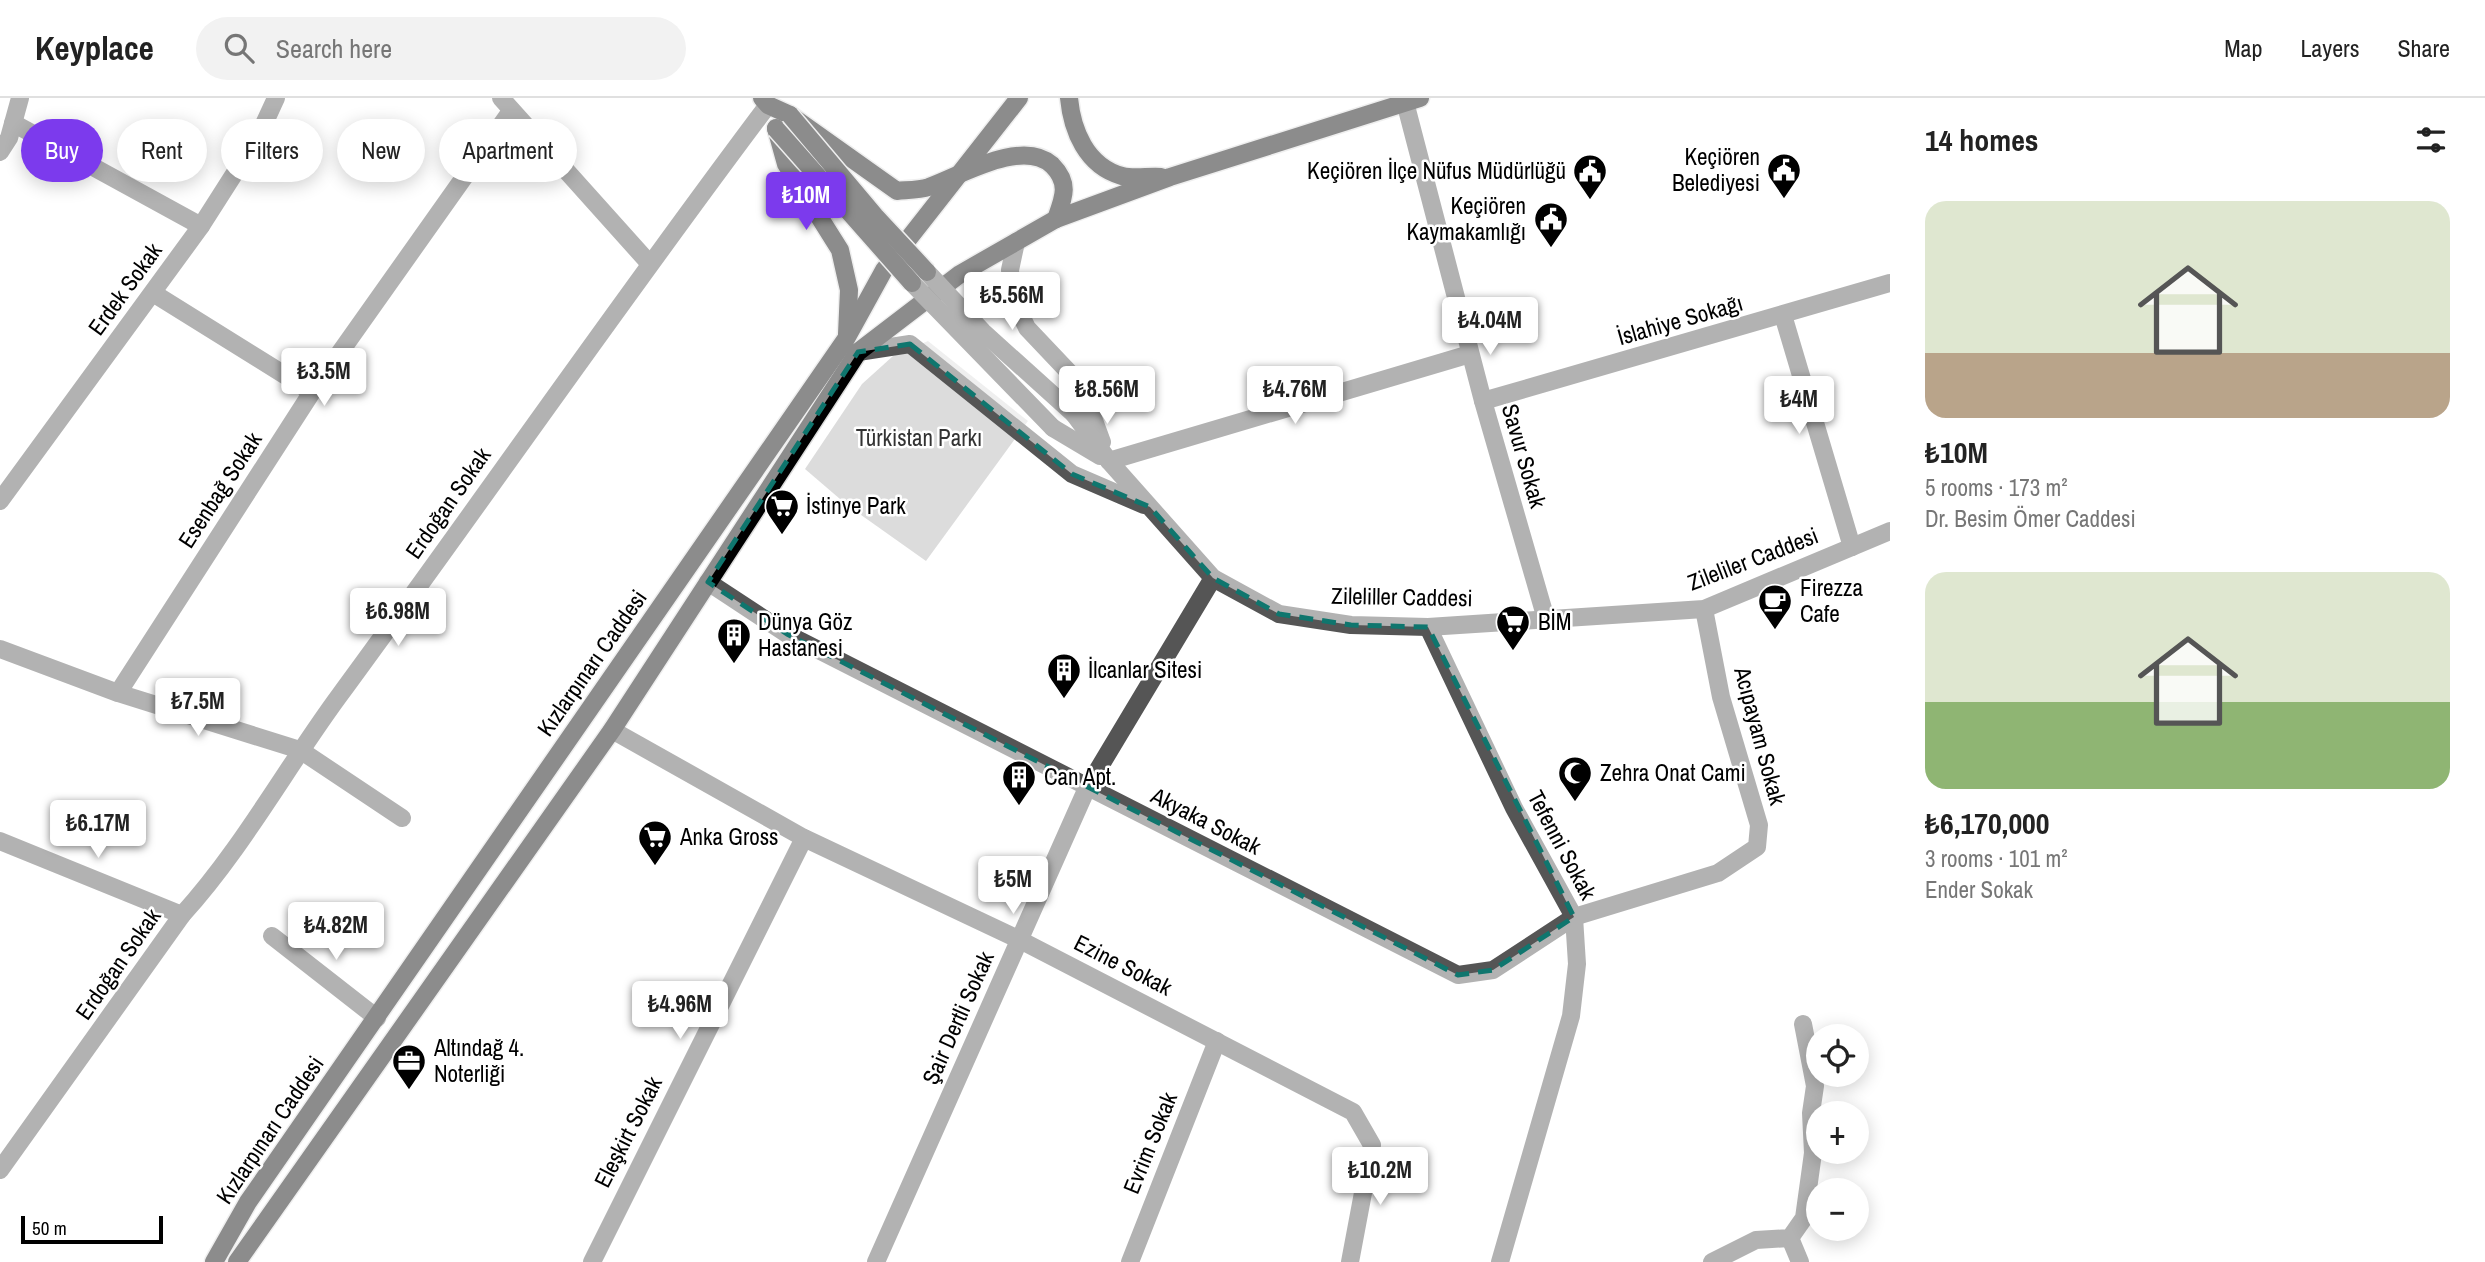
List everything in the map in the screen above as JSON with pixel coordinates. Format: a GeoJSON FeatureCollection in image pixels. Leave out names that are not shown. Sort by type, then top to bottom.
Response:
{"type":"FeatureCollection","features":[{"type":"Feature","properties":{"kind":"main road","name":"Kızlarpınarı Caddesi"},"geometry":{"type":"LineString","coordinates":[[237,1262],[612,730],[708,582],[852,345],[884,270],[1019,98]]}},
{"type":"Feature","properties":{"kind":"main road"},"geometry":{"type":"LineString","coordinates":[[1069,98],[1072,124],[1084,149],[1101,164],[1121,176],[1170,177]]}},
{"type":"Feature","properties":{"kind":"main road","name":"Kızlarpınarı Caddesi"},"geometry":{"type":"LineString","coordinates":[[214,1262],[248,1202],[852,345],[960,274],[1056,219],[1170,177],[1413,100]]}},
{"type":"Feature","properties":{"kind":"main road"},"geometry":{"type":"LineString","coordinates":[[765,102],[790,115],[897,191],[926,188],[997,160],[1026,155],[1046,160],[1062,175],[1066,192],[1056,219]]}},
{"type":"Feature","properties":{"kind":"main road"},"geometry":{"type":"LineString","coordinates":[[765,102],[786,164],[840,250],[849,290],[852,345]]}},
{"type":"Feature","properties":{"kind":"main road"},"geometry":{"type":"LineString","coordinates":[[790,115],[875,216],[920,278]]}},
{"type":"Feature","properties":{"kind":"main road"},"geometry":{"type":"LineString","coordinates":[[776,128],[920,278]]}},
{"type":"Feature","properties":{"kind":"street"},"geometry":{"type":"LineString","coordinates":[[0,152],[13,123],[20,98]]}},
{"type":"Feature","properties":{"kind":"street","name":"Erdek Sokak"},"geometry":{"type":"LineString","coordinates":[[0,501],[201,226],[259,135],[276,98]]}},
{"type":"Feature","properties":{"kind":"street","name":"Savur Sokak"},"geometry":{"type":"LineString","coordinates":[[1413,100],[1470,354],[1546,619]]}},
{"type":"Feature","properties":{"kind":"street","name":"Erdoğan Sokak"},"geometry":{"type":"LineString","coordinates":[[0,1170],[182,915],[204,891],[300,750],[765,102]]}},
{"type":"Feature","properties":{"kind":"street"},"geometry":{"type":"LineString","coordinates":[[506,104],[649,262]]}},
{"type":"Feature","properties":{"kind":"street","name":"Esenbağ Sokak"},"geometry":{"type":"LineString","coordinates":[[118,693],[312,392],[506,104]]}},
{"type":"Feature","properties":{"kind":"street"},"geometry":{"type":"LineString","coordinates":[[13,123],[201,226]]}},
{"type":"Feature","properties":{"kind":"street"},"geometry":{"type":"LineString","coordinates":[[1016,242],[1010,270],[1012,296],[1027,328],[1081,385],[1109,461]]}},
{"type":"Feature","properties":{"kind":"street"},"geometry":{"type":"LineString","coordinates":[[920,278],[1074,414],[1109,461]]}},
{"type":"Feature","properties":{"kind":"street"},"geometry":{"type":"LineString","coordinates":[[920,278],[1054,428],[1109,461],[1470,354]]}},
{"type":"Feature","properties":{"kind":"street","name":"İslahiye Sokağı"},"geometry":{"type":"LineString","coordinates":[[1483,401],[1890,283]]}},
{"type":"Feature","properties":{"kind":"street"},"geometry":{"type":"LineString","coordinates":[[153,293],[312,392]]}},
{"type":"Feature","properties":{"kind":"street"},"geometry":{"type":"LineString","coordinates":[[1783,315],[1852,547]]}},
{"type":"Feature","properties":{"kind":"street"},"geometry":{"type":"LineString","coordinates":[[852,345],[910,344],[1072,474],[1150,507]]}},
{"type":"Feature","properties":{"kind":"street","name":"Zileliller Caddesi"},"geometry":{"type":"LineString","coordinates":[[1109,461],[1213,578],[1279,614],[1351,625],[1428,627],[1546,619]]}},
{"type":"Feature","properties":{"kind":"street","name":"Zileliler Caddesi"},"geometry":{"type":"LineString","coordinates":[[1546,619],[1704,609],[1890,531]]}},
{"type":"Feature","properties":{"kind":"street","name":"Şair Dertli Sokak"},"geometry":{"type":"LineString","coordinates":[[876,1262],[1087,788],[1213,578]]}},
{"type":"Feature","properties":{"kind":"street","name":"Akyaka Sokak"},"geometry":{"type":"LineString","coordinates":[[708,582],[787,634],[1458,975],[1493,970],[1574,917]]}},
{"type":"Feature","properties":{"kind":"street","name":"Acıpayam Sokak"},"geometry":{"type":"LineString","coordinates":[[1574,917],[1718,873],[1758,847],[1759,825],[1721,697],[1704,609]]}},
{"type":"Feature","properties":{"kind":"street","name":"Tefenni Sokak"},"geometry":{"type":"LineString","coordinates":[[1428,627],[1514,808],[1574,917],[1577,964],[1571,1016],[1500,1262]]}},
{"type":"Feature","properties":{"kind":"street"},"geometry":{"type":"LineString","coordinates":[[0,649],[118,693],[300,750],[402,818]]}},
{"type":"Feature","properties":{"kind":"street","name":"Ezine Sokak"},"geometry":{"type":"LineString","coordinates":[[612,730],[804,838],[1020,940],[1353,1112],[1373,1145],[1350,1262]]}},
{"type":"Feature","properties":{"kind":"street","name":"Eleşkirt Sokak"},"geometry":{"type":"LineString","coordinates":[[592,1262],[804,838]]}},
{"type":"Feature","properties":{"kind":"street"},"geometry":{"type":"LineString","coordinates":[[0,841],[182,915]]}},
{"type":"Feature","properties":{"kind":"street"},"geometry":{"type":"LineString","coordinates":[[272,936],[377,1018]]}},
{"type":"Feature","properties":{"kind":"street"},"geometry":{"type":"LineString","coordinates":[[1790,1238],[1804,1218],[1812,1153],[1811,1113],[1815,1086],[1803,1024]]}},
{"type":"Feature","properties":{"kind":"street","name":"Evrim Sokak"},"geometry":{"type":"LineString","coordinates":[[1130,1262],[1217,1041]]}},
{"type":"Feature","properties":{"kind":"street"},"geometry":{"type":"LineString","coordinates":[[1712,1262],[1756,1240],[1790,1238]]}},
{"type":"Feature","properties":{"kind":"street"},"geometry":{"type":"LineString","coordinates":[[1790,1238],[1800,1262]]}},
{"type":"Feature","properties":{"kind":"highlighted area"},"geometry":{"type":"Polygon","coordinates":[[[910,344],[1072,474],[1150,507],[1213,578],[1279,614],[1351,625],[1428,627],[1574,917],[1493,970],[1458,975],[787,634],[708,582],[858,352],[910,344]]]}},
{"type":"Feature","properties":{"kind":"green space","name":"Türkistan Parkı"},"geometry":{"type":"Polygon","coordinates":[[[928,341],[1028,421],[926,561],[847,505],[805,469],[862,384],[893,356],[928,341]]]}},
{"type":"Feature","properties":{"kind":"place","name":"Keçiören Belediyesi"},"geometry":{"type":"Point","coordinates":[1784,200]}},
{"type":"Feature","properties":{"kind":"place","name":"Keçiören İlçe Nüfus Müdürlüğü"},"geometry":{"type":"Point","coordinates":[1590,201]}},
{"type":"Feature","properties":{"kind":"place","name":"Keçiören Kaymakamlığı"},"geometry":{"type":"Point","coordinates":[1551,249]}},
{"type":"Feature","properties":{"kind":"place","name":"İstinye Park"},"geometry":{"type":"Point","coordinates":[782,536]}},
{"type":"Feature","properties":{"kind":"place","name":"Firezza Cafe"},"geometry":{"type":"Point","coordinates":[1775,631]}},
{"type":"Feature","properties":{"kind":"place","name":"BİM"},"geometry":{"type":"Point","coordinates":[1513,652]}},
{"type":"Feature","properties":{"kind":"place","name":"Dünya Göz Hastanesi"},"geometry":{"type":"Point","coordinates":[734,665]}},
{"type":"Feature","properties":{"kind":"place","name":"İlcanlar Sitesi"},"geometry":{"type":"Point","coordinates":[1064,700]}},
{"type":"Feature","properties":{"kind":"place","name":"Zehra Onat Cami"},"geometry":{"type":"Point","coordinates":[1575,803]}},
{"type":"Feature","properties":{"kind":"place","name":"Can Apt."},"geometry":{"type":"Point","coordinates":[1019,807]}},
{"type":"Feature","properties":{"kind":"place","name":"Anka Gross"},"geometry":{"type":"Point","coordinates":[655,867]}},
{"type":"Feature","properties":{"kind":"place","name":"Altındağ 4. Noterliği"},"geometry":{"type":"Point","coordinates":[409,1091]}}]}
